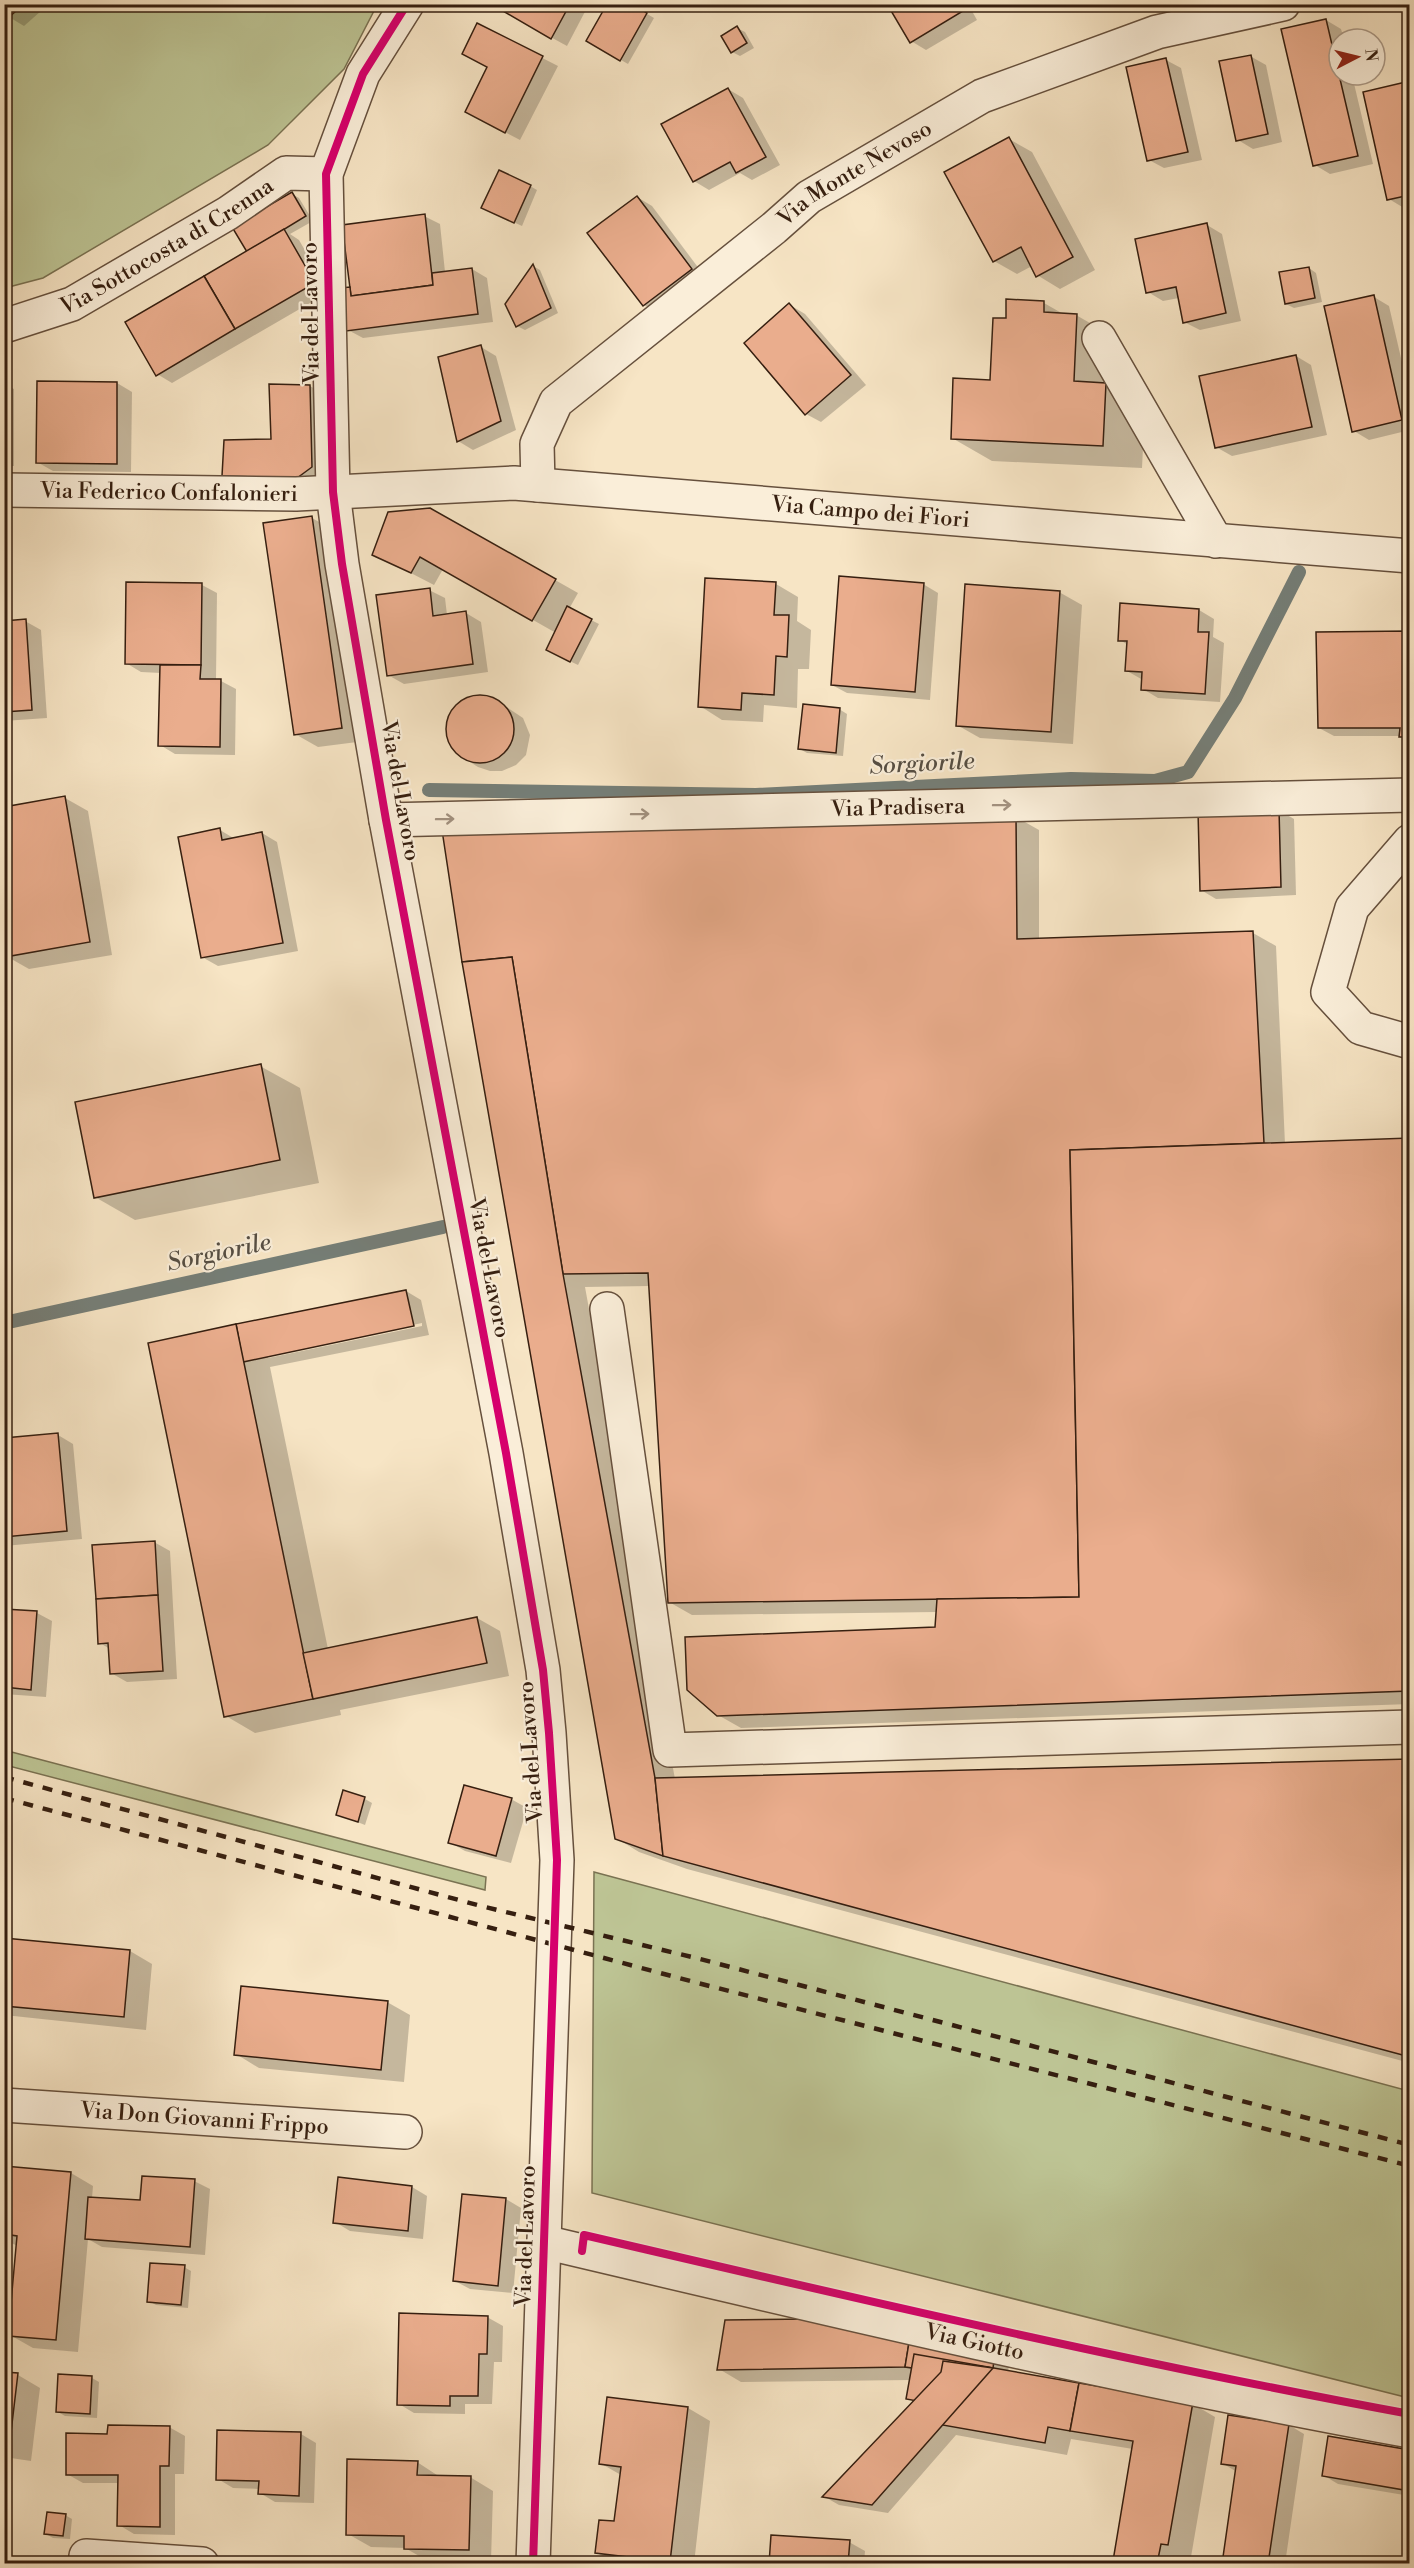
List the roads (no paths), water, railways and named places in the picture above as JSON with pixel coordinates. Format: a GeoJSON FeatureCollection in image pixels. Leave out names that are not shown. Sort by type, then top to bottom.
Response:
{"type":"FeatureCollection","features":[{"type":"Feature","properties":{"kind":"street","name":"Via del Lavoro"},"geometry":{"type":"LineString","coordinates":[[407,4],[363,74],[326,174],[333,492],[342,564],[386,820],[506,1453],[544,1680],[557,1860],[533,2564]]}},
{"type":"Feature","properties":{"kind":"street","name":"Via Monte Nevoso"},"geometry":{"type":"LineString","coordinates":[[538,485],[537,444],[555,402],[774,228],[809,197],[982,96],[1157,32],[1282,4]]}},
{"type":"Feature","properties":{"kind":"street","name":"Via Sottocosta di Crenna"},"geometry":{"type":"LineString","coordinates":[[4,326],[72,304],[228,213],[286,173],[326,174]]}},
{"type":"Feature","properties":{"kind":"street"},"geometry":{"type":"LineString","coordinates":[[1099,338],[1216,541]]}},
{"type":"Feature","properties":{"kind":"street","name":"Via Campo dei Fiori"},"geometry":{"type":"LineString","coordinates":[[333,492],[514,483],[1410,556]]}},
{"type":"Feature","properties":{"kind":"street","name":"Via Federico Confalonieri"},"geometry":{"type":"LineString","coordinates":[[4,490],[296,494],[333,492]]}},
{"type":"Feature","properties":{"kind":"street","name":"Via Pradisera"},"geometry":{"type":"LineString","coordinates":[[386,820],[1410,795]]}},
{"type":"Feature","properties":{"kind":"street"},"geometry":{"type":"LineString","coordinates":[[1410,841],[1352,908],[1328,992],[1361,1028],[1410,1042]]}},
{"type":"Feature","properties":{"kind":"street"},"geometry":{"type":"LineString","coordinates":[[607,1309],[670,1750],[1410,1727]]}},
{"type":"Feature","properties":{"kind":"street","name":"Via Don Giovanni Frippo"},"geometry":{"type":"LineString","coordinates":[[4,2105],[405,2132]]}},
{"type":"Feature","properties":{"kind":"street","name":"Via Giotto"},"geometry":{"type":"LineString","coordinates":[[544,2242],[920,2330],[1300,2411],[1410,2431]]}},
{"type":"Feature","properties":{"kind":"street"},"geometry":{"type":"LineString","coordinates":[[86,2556],[202,2564]]}},
{"type":"Feature","properties":{"kind":"waterway","name":"Sorgiorile"},"geometry":{"type":"LineString","coordinates":[[429,790],[756,795],[1071,779],[1155,781],[1188,772],[1235,698],[1299,572]]}},
{"type":"Feature","properties":{"kind":"waterway","name":"Sorgiorile"},"geometry":{"type":"LineString","coordinates":[[4,1323],[443,1227]]}},
{"type":"Feature","properties":{"kind":"railway"},"geometry":{"type":"LineString","coordinates":[[4,1777],[481,1906],[700,1959],[1410,2145]]}},
{"type":"Feature","properties":{"kind":"railway"},"geometry":{"type":"LineString","coordinates":[[4,1798],[694,1982],[1410,2166]]}}]}
